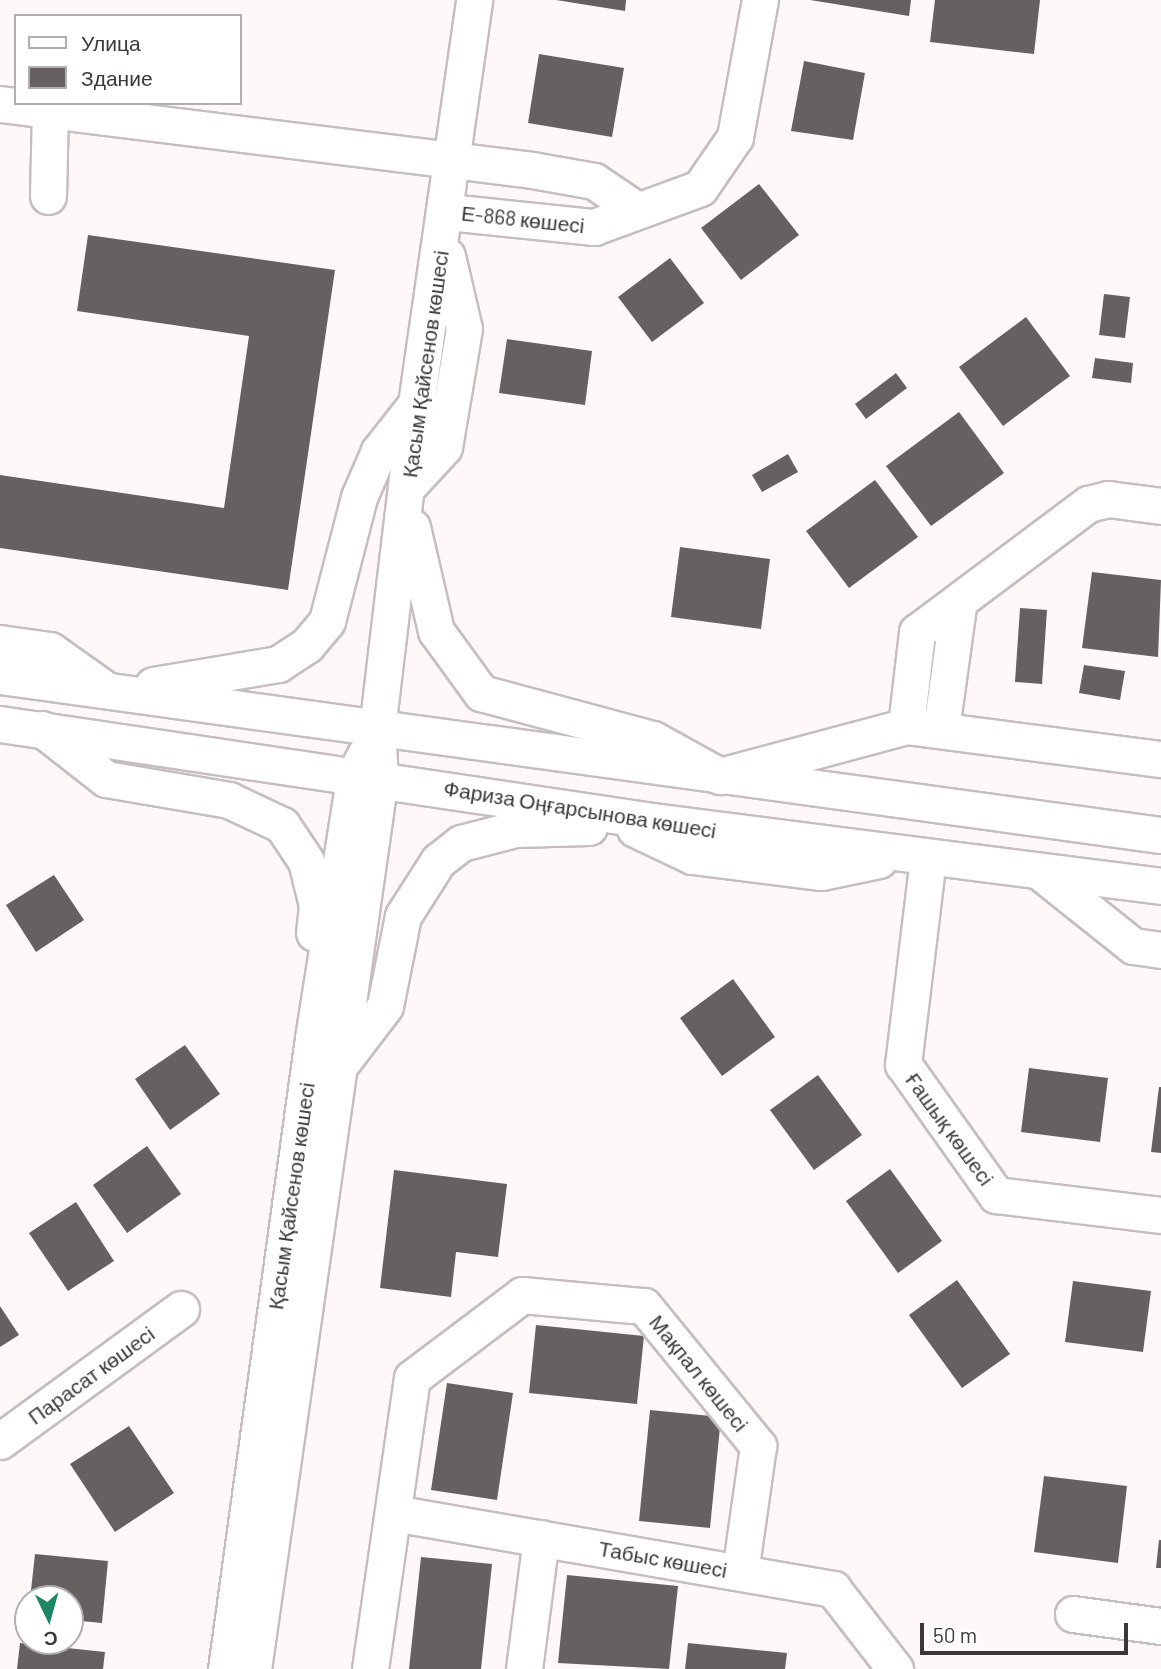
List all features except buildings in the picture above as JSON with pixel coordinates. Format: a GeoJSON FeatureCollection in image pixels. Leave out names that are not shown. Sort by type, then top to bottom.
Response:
{"type":"FeatureCollection","features":[{"type":"Feature","properties":{"kind":"street","name":"Қасым Қайсенов көшесі"},"geometry":{"type":"LineString","coordinates":[[226,1669],[313,1038],[377,729],[416,404],[445,226],[474,0]]}},
{"type":"Feature","properties":{"kind":"street","name":"Е-868 көшесі"},"geometry":{"type":"LineString","coordinates":[[445,226],[594,227],[637,210],[675,202],[720,167],[735,137],[760,0]]}},
{"type":"Feature","properties":{"kind":"street","name":"Е-868 көшесі"},"geometry":{"type":"LineString","coordinates":[[0,104],[594,181],[637,210]]}},
{"type":"Feature","properties":{"kind":"street"},"geometry":{"type":"LineString","coordinates":[[48,196],[50,110]]}},
{"type":"Feature","properties":{"kind":"street"},"geometry":{"type":"LineString","coordinates":[[445,226],[464,329],[444,447],[406,492],[436,631],[481,693],[653,739],[720,776],[906,726],[1161,759]]}},
{"type":"Feature","properties":{"kind":"street"},"geometry":{"type":"LineString","coordinates":[[0,643],[50,650],[107,691],[278,664],[307,645],[327,621],[359,497],[379,451],[416,404]]}},
{"type":"Feature","properties":{"kind":"street"},"geometry":{"type":"LineString","coordinates":[[906,726],[917,632],[958,607],[1088,504],[1108,499],[1161,506]]}},
{"type":"Feature","properties":{"kind":"street"},"geometry":{"type":"LineString","coordinates":[[940,729],[958,607]]}},
{"type":"Feature","properties":{"kind":"street"},"geometry":{"type":"LineString","coordinates":[[0,676],[1161,835]]}},
{"type":"Feature","properties":{"kind":"street","name":"Фариза Оңғарсынова көшесі"},"geometry":{"type":"LineString","coordinates":[[0,724],[367,776],[627,820],[1161,886]]}},
{"type":"Feature","properties":{"kind":"street"},"geometry":{"type":"LineString","coordinates":[[42,729],[106,779],[229,800],[282,825],[306,862],[317,905],[305,1003],[313,1038]]}},
{"type":"Feature","properties":{"kind":"street","name":"Қасым Қайсенов көшесі"},"geometry":{"type":"LineString","coordinates":[[253,1669],[341,1064],[367,776]]}},
{"type":"Feature","properties":{"kind":"street"},"geometry":{"type":"LineString","coordinates":[[341,1064],[385,1006],[403,916],[438,861],[461,843],[515,829],[627,820]]}},
{"type":"Feature","properties":{"kind":"street","name":"Ғашық көшесі"},"geometry":{"type":"LineString","coordinates":[[917,856],[903,1064],[996,1195],[1161,1215]]}},
{"type":"Feature","properties":{"kind":"street"},"geometry":{"type":"LineString","coordinates":[[1039,871],[1133,946],[1161,950]]}},
{"type":"Feature","properties":{"kind":"street","name":"Мақпал көшесі"},"geometry":{"type":"LineString","coordinates":[[370,1669],[412,1378],[522,1295],[644,1306],[758,1446],[740,1572]]}},
{"type":"Feature","properties":{"kind":"street","name":"Парасат көшесі"},"geometry":{"type":"LineString","coordinates":[[0,1441],[181,1309]]}},
{"type":"Feature","properties":{"kind":"street","name":"Табыс көшесі"},"geometry":{"type":"LineString","coordinates":[[393,1513],[833,1589],[895,1669]]}},
{"type":"Feature","properties":{"kind":"street"},"geometry":{"type":"LineString","coordinates":[[524,1669],[541,1538]]}},
{"type":"Feature","properties":{"kind":"street"},"geometry":{"type":"LineString","coordinates":[[1073,1614],[1161,1626]]}}]}
